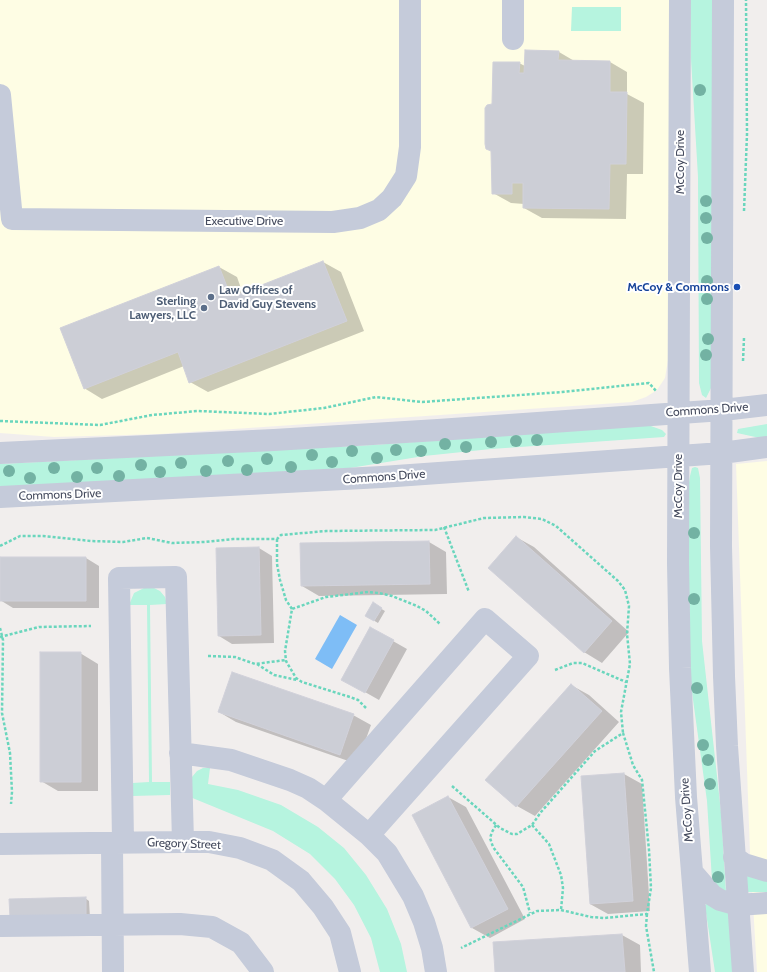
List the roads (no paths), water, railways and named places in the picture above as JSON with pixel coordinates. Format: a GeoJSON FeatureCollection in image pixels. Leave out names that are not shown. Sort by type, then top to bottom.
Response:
{"type":"FeatureCollection","features":[{"type":"Feature","properties":{"kind":"street","name":"Executive Drive"},"geometry":{"type":"LineString","coordinates":[[0,95],[12,219],[332,222],[360,218],[379,210],[392,198],[406,176],[410,147],[410,0]]}},
{"type":"Feature","properties":{"kind":"street"},"geometry":{"type":"LineString","coordinates":[[513,0],[513,39]]}},
{"type":"Feature","properties":{"kind":"street","name":"McCoy Drive"},"geometry":{"type":"LineString","coordinates":[[680,0],[678,456],[680,668],[692,872],[700,972]]}},
{"type":"Feature","properties":{"kind":"street"},"geometry":{"type":"LineString","coordinates":[[723,0],[722,453],[724,676],[734,857],[743,972]]}},
{"type":"Feature","properties":{"kind":"street","name":"Commons Drive"},"geometry":{"type":"LineString","coordinates":[[0,453],[274,440],[723,410],[767,405]]}},
{"type":"Feature","properties":{"kind":"street","name":"Commons Drive"},"geometry":{"type":"LineString","coordinates":[[0,497],[286,483],[722,453],[767,447]]}},
{"type":"Feature","properties":{"kind":"street"},"geometry":{"type":"LineString","coordinates":[[113,972],[112,925],[117,842],[119,578],[176,577],[182,842]]}},
{"type":"Feature","properties":{"kind":"street"},"geometry":{"type":"LineString","coordinates":[[326,800],[485,619],[528,656],[369,835]]}},
{"type":"Feature","properties":{"kind":"street"},"geometry":{"type":"LineString","coordinates":[[180,753],[231,760],[308,788],[326,800],[369,835],[386,853],[413,896],[424,922],[432,948],[436,972]]}},
{"type":"Feature","properties":{"kind":"street","name":"Gregory Street"},"geometry":{"type":"LineString","coordinates":[[0,844],[209,842],[240,848],[272,860],[301,881],[323,907],[340,933],[350,972]]}},
{"type":"Feature","properties":{"kind":"street"},"geometry":{"type":"LineString","coordinates":[[734,857],[744,864],[767,871]]}},
{"type":"Feature","properties":{"kind":"street"},"geometry":{"type":"LineString","coordinates":[[692,872],[712,895],[720,900],[738,905],[767,903]]}},
{"type":"Feature","properties":{"kind":"street"},"geometry":{"type":"LineString","coordinates":[[0,926],[180,924],[212,927],[241,943],[263,972]]}},
{"type":"Feature","properties":{"kind":"water"},"geometry":{"type":"Polygon","coordinates":[[[340,615],[357,625],[332,669],[315,659],[340,615]]]}},
{"type":"Feature","properties":{"kind":"place","name":"McCoy & Commons"},"geometry":{"type":"Point","coordinates":[737,287]}},
{"type":"Feature","properties":{"kind":"place","name":"Law Offices of David Guy Stevens"},"geometry":{"type":"Point","coordinates":[211,297]}},
{"type":"Feature","properties":{"kind":"place","name":"Sterling Lawyers, LLC"},"geometry":{"type":"Point","coordinates":[204,308]}}]}
